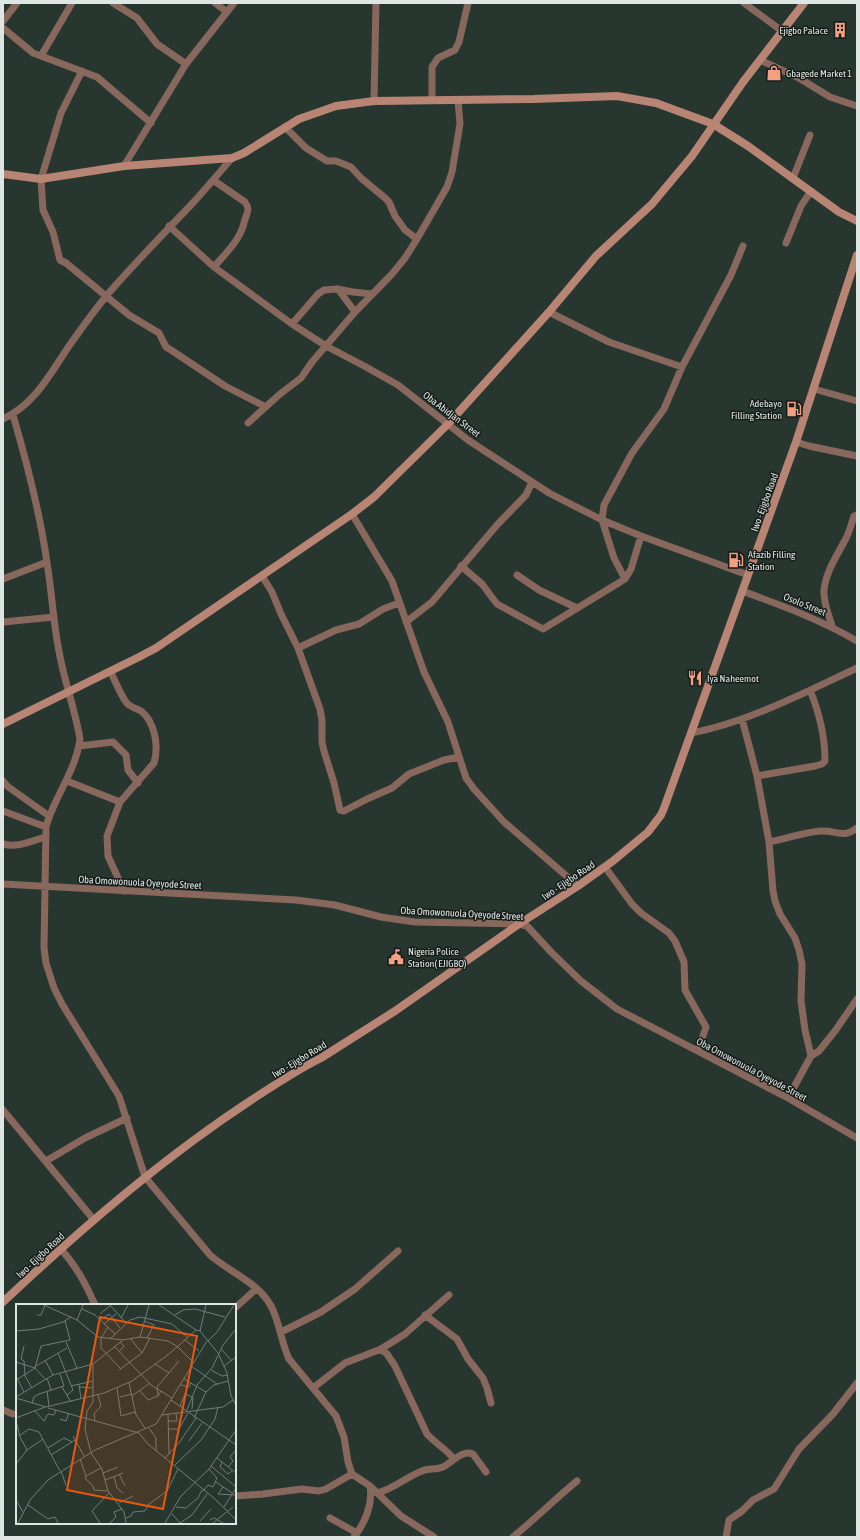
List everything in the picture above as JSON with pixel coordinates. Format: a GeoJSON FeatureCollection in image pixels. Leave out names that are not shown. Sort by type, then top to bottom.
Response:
{"type":"FeatureCollection","features":[{"type":"Feature","properties":{"kind":"main road"},"geometry":{"type":"LineString","coordinates":[[3,724],[150,651],[262,576],[352,514],[374,497],[447,425],[549,312],[596,256],[652,204],[692,156],[713,124],[804,3]]}},
{"type":"Feature","properties":{"kind":"main road"},"geometry":{"type":"LineString","coordinates":[[3,174],[41,179],[124,166],[232,158],[249,150],[299,119],[324,110],[374,101],[534,99],[617,96],[656,103],[713,124],[748,146],[839,212],[857,221]]}},
{"type":"Feature","properties":{"kind":"main road","name":"Iwo - Ejigbo Road"},"geometry":{"type":"LineString","coordinates":[[3,1302],[94,1220],[145,1177],[208,1128],[395,1011],[519,924],[578,886],[605,867],[643,836],[661,815],[796,442],[856,265],[857,255]]}},
{"type":"Feature","properties":{"kind":"street"},"geometry":{"type":"LineString","coordinates":[[3,21],[17,3]]}},
{"type":"Feature","properties":{"kind":"street"},"geometry":{"type":"LineString","coordinates":[[41,56],[72,3]]}},
{"type":"Feature","properties":{"kind":"street"},"geometry":{"type":"LineString","coordinates":[[113,3],[137,18],[157,44],[186,64]]}},
{"type":"Feature","properties":{"kind":"street"},"geometry":{"type":"LineString","coordinates":[[215,3],[227,12]]}},
{"type":"Feature","properties":{"kind":"street"},"geometry":{"type":"LineString","coordinates":[[124,166],[186,64],[234,3]]}},
{"type":"Feature","properties":{"kind":"street"},"geometry":{"type":"LineString","coordinates":[[374,101],[376,3]]}},
{"type":"Feature","properties":{"kind":"street"},"geometry":{"type":"LineString","coordinates":[[432,100],[432,67],[438,58],[455,50],[459,42],[468,3]]}},
{"type":"Feature","properties":{"kind":"street"},"geometry":{"type":"LineString","coordinates":[[744,3],[782,31]]}},
{"type":"Feature","properties":{"kind":"street"},"geometry":{"type":"LineString","coordinates":[[3,28],[33,53],[98,78],[151,123]]}},
{"type":"Feature","properties":{"kind":"street"},"geometry":{"type":"LineString","coordinates":[[760,60],[799,78],[830,97],[857,106]]}},
{"type":"Feature","properties":{"kind":"street"},"geometry":{"type":"LineString","coordinates":[[82,71],[61,113],[41,179],[43,210],[53,232],[60,260],[129,315],[159,333],[166,347],[225,386],[266,407]]}},
{"type":"Feature","properties":{"kind":"street"},"geometry":{"type":"LineString","coordinates":[[248,423],[280,394],[301,378],[355,312],[405,258],[447,187],[452,172],[460,124],[458,100]]}},
{"type":"Feature","properties":{"kind":"street"},"geometry":{"type":"LineString","coordinates":[[285,127],[306,148],[327,161],[336,161],[351,167],[361,178],[389,202],[395,216],[405,230],[417,239]]}},
{"type":"Feature","properties":{"kind":"street"},"geometry":{"type":"LineString","coordinates":[[793,178],[810,135]]}},
{"type":"Feature","properties":{"kind":"street"},"geometry":{"type":"LineString","coordinates":[[3,419],[13,414],[40,390],[69,346],[106,296],[232,158]]}},
{"type":"Feature","properties":{"kind":"street"},"geometry":{"type":"LineString","coordinates":[[213,160],[220,171]]}},
{"type":"Feature","properties":{"kind":"street"},"geometry":{"type":"LineString","coordinates":[[213,180],[245,202],[249,211],[242,233],[214,268]]}},
{"type":"Feature","properties":{"kind":"street"},"geometry":{"type":"LineString","coordinates":[[786,242],[801,206],[811,191]]}},
{"type":"Feature","properties":{"kind":"street","name":"Oba Abidjan Street"},"geometry":{"type":"LineString","coordinates":[[169,226],[214,268],[292,324],[326,346],[398,385],[447,425],[549,493],[602,520],[641,536],[748,574]]}},
{"type":"Feature","properties":{"kind":"street"},"geometry":{"type":"LineString","coordinates":[[625,579],[614,558],[602,520],[604,505],[632,453],[664,409],[682,367],[731,275],[743,246]]}},
{"type":"Feature","properties":{"kind":"street"},"geometry":{"type":"LineString","coordinates":[[292,324],[318,294],[324,290],[337,289],[372,294]]}},
{"type":"Feature","properties":{"kind":"street"},"geometry":{"type":"LineString","coordinates":[[337,289],[355,312]]}},
{"type":"Feature","properties":{"kind":"street"},"geometry":{"type":"LineString","coordinates":[[549,312],[609,342],[682,367]]}},
{"type":"Feature","properties":{"kind":"street"},"geometry":{"type":"LineString","coordinates":[[814,389],[857,401]]}},
{"type":"Feature","properties":{"kind":"street"},"geometry":{"type":"LineString","coordinates":[[13,414],[31,477],[47,562],[62,664],[66,683],[70,692],[78,732],[79,746],[67,781],[49,816],[46,826],[44,948],[49,973],[62,1004],[115,1089],[127,1118],[145,1177],[210,1255],[222,1265],[248,1282],[265,1298],[271,1306],[282,1332],[285,1350],[289,1358],[330,1408],[339,1422],[344,1437],[348,1462],[352,1474],[370,1486],[401,1516],[434,1537]]}},
{"type":"Feature","properties":{"kind":"street"},"geometry":{"type":"LineString","coordinates":[[796,442],[857,456]]}},
{"type":"Feature","properties":{"kind":"street"},"geometry":{"type":"LineString","coordinates":[[406,622],[432,602],[497,525],[526,495],[532,482]]}},
{"type":"Feature","properties":{"kind":"street"},"geometry":{"type":"LineString","coordinates":[[352,514],[392,581],[424,672],[448,722],[466,778],[504,822],[578,886]]}},
{"type":"Feature","properties":{"kind":"street"},"geometry":{"type":"LineString","coordinates":[[832,626],[824,591],[835,557],[844,542],[854,516],[857,514]]}},
{"type":"Feature","properties":{"kind":"street"},"geometry":{"type":"LineString","coordinates":[[461,566],[482,584],[496,604],[540,629],[546,628],[625,579],[631,569],[641,536]]}},
{"type":"Feature","properties":{"kind":"street"},"geometry":{"type":"LineString","coordinates":[[3,579],[47,562]]}},
{"type":"Feature","properties":{"kind":"street"},"geometry":{"type":"LineString","coordinates":[[516,575],[539,590],[577,608]]}},
{"type":"Feature","properties":{"kind":"street"},"geometry":{"type":"LineString","coordinates":[[262,576],[272,592],[298,648],[320,709],[322,720],[322,742],[340,810],[344,811],[392,788],[409,774],[444,760],[459,757]]}},
{"type":"Feature","properties":{"kind":"street","name":"Osolo Street"},"geometry":{"type":"LineString","coordinates":[[742,591],[806,614],[832,626],[857,641]]}},
{"type":"Feature","properties":{"kind":"street"},"geometry":{"type":"LineString","coordinates":[[298,648],[336,630],[359,624],[383,609],[399,603]]}},
{"type":"Feature","properties":{"kind":"street"},"geometry":{"type":"LineString","coordinates":[[3,622],[54,617]]}},
{"type":"Feature","properties":{"kind":"street"},"geometry":{"type":"LineString","coordinates":[[691,733],[714,729],[742,719],[857,668]]}},
{"type":"Feature","properties":{"kind":"street"},"geometry":{"type":"LineString","coordinates":[[110,671],[125,701],[149,718],[155,737],[156,756],[154,763],[120,802],[107,836],[107,852],[124,891]]}},
{"type":"Feature","properties":{"kind":"street"},"geometry":{"type":"LineString","coordinates":[[757,776],[815,766],[822,764],[825,761],[821,727],[810,690]]}},
{"type":"Feature","properties":{"kind":"street"},"geometry":{"type":"LineString","coordinates":[[742,719],[757,776],[769,842],[775,901],[780,914],[795,938],[802,964],[801,1001],[808,1049],[811,1056]]}},
{"type":"Feature","properties":{"kind":"street"},"geometry":{"type":"LineString","coordinates":[[79,746],[113,742],[126,755],[128,770],[138,782]]}},
{"type":"Feature","properties":{"kind":"street"},"geometry":{"type":"LineString","coordinates":[[67,781],[120,802]]}},
{"type":"Feature","properties":{"kind":"street"},"geometry":{"type":"LineString","coordinates":[[3,793],[5,783],[49,816]]}},
{"type":"Feature","properties":{"kind":"street"},"geometry":{"type":"LineString","coordinates":[[3,811],[46,826]]}},
{"type":"Feature","properties":{"kind":"street"},"geometry":{"type":"LineString","coordinates":[[769,842],[821,831],[845,834],[857,828]]}},
{"type":"Feature","properties":{"kind":"street"},"geometry":{"type":"LineString","coordinates":[[3,844],[10,846],[19,845],[45,837]]}},
{"type":"Feature","properties":{"kind":"street"},"geometry":{"type":"LineString","coordinates":[[605,867],[632,904],[668,933],[675,941],[684,962],[685,990],[706,1027],[698,1051]]}},
{"type":"Feature","properties":{"kind":"street","name":"Oba Omowonuola Oyeyode Street"},"geometry":{"type":"LineString","coordinates":[[3,884],[45,888],[296,900],[335,905],[381,917],[415,922],[519,924],[527,926],[581,981],[617,1009],[788,1098],[857,1138]]}},
{"type":"Feature","properties":{"kind":"street"},"geometry":{"type":"LineString","coordinates":[[788,1098],[811,1056],[819,1051],[857,999]]}},
{"type":"Feature","properties":{"kind":"street"},"geometry":{"type":"LineString","coordinates":[[3,1110],[94,1220]]}},
{"type":"Feature","properties":{"kind":"street"},"geometry":{"type":"LineString","coordinates":[[46,1161],[85,1138],[127,1118]]}},
{"type":"Feature","properties":{"kind":"street"},"geometry":{"type":"LineString","coordinates":[[61,1249],[79,1272],[95,1304]]}},
{"type":"Feature","properties":{"kind":"street"},"geometry":{"type":"LineString","coordinates":[[282,1332],[320,1312],[355,1289],[398,1251]]}},
{"type":"Feature","properties":{"kind":"street"},"geometry":{"type":"LineString","coordinates":[[236,1307],[256,1289]]}},
{"type":"Feature","properties":{"kind":"street"},"geometry":{"type":"LineString","coordinates":[[313,1388],[345,1363],[381,1349],[405,1334],[449,1295]]}},
{"type":"Feature","properties":{"kind":"street"},"geometry":{"type":"LineString","coordinates":[[425,1315],[456,1338],[468,1359],[483,1378],[491,1403]]}},
{"type":"Feature","properties":{"kind":"street"},"geometry":{"type":"LineString","coordinates":[[381,1349],[387,1354],[395,1366],[427,1434],[454,1459]]}},
{"type":"Feature","properties":{"kind":"street"},"geometry":{"type":"LineString","coordinates":[[726,1537],[729,1520],[742,1511],[753,1500],[774,1489],[799,1449],[833,1414],[857,1383]]}},
{"type":"Feature","properties":{"kind":"street"},"geometry":{"type":"LineString","coordinates":[[3,1410],[13,1414]]}},
{"type":"Feature","properties":{"kind":"street"},"geometry":{"type":"LineString","coordinates":[[377,1493],[386,1491],[420,1471],[443,1467],[454,1459],[470,1453],[486,1472]]}},
{"type":"Feature","properties":{"kind":"street"},"geometry":{"type":"LineString","coordinates":[[236,1496],[302,1489],[319,1491],[326,1490],[352,1474]]}},
{"type":"Feature","properties":{"kind":"street"},"geometry":{"type":"LineString","coordinates":[[513,1537],[532,1522],[556,1498],[577,1482]]}},
{"type":"Feature","properties":{"kind":"street"},"geometry":{"type":"LineString","coordinates":[[330,1518],[356,1535],[371,1502],[370,1486]]}},
{"type":"Feature","properties":{"kind":"place","name":"Ejigbo Palace"},"geometry":{"type":"Point","coordinates":[840,30]}},
{"type":"Feature","properties":{"kind":"place","name":"Gbagede Market 1"},"geometry":{"type":"Point","coordinates":[774,73]}},
{"type":"Feature","properties":{"kind":"place","name":"Adebayo Filling Station"},"geometry":{"type":"Point","coordinates":[794,409]}},
{"type":"Feature","properties":{"kind":"place","name":"Afazib Filling Station"},"geometry":{"type":"Point","coordinates":[736,560]}},
{"type":"Feature","properties":{"kind":"place","name":"Iya Naheemot"},"geometry":{"type":"Point","coordinates":[695,678]}},
{"type":"Feature","properties":{"kind":"place","name":"Nigeria Police Station( EJIGBO)"},"geometry":{"type":"Point","coordinates":[396,957]}}]}
